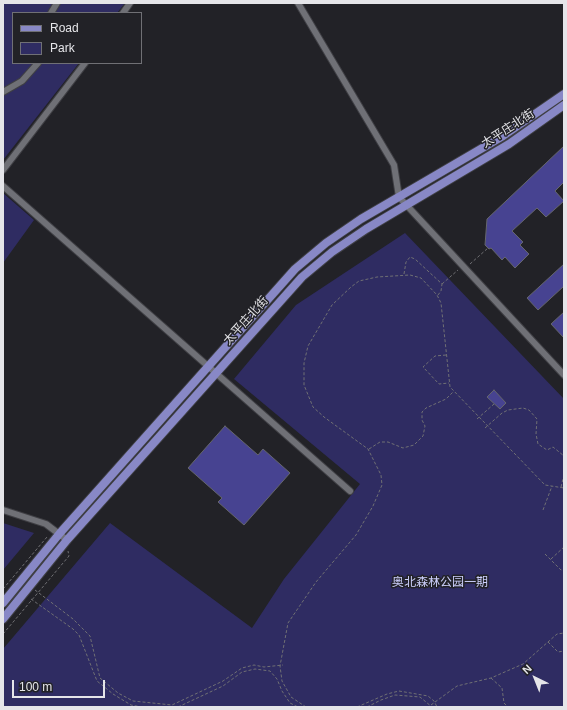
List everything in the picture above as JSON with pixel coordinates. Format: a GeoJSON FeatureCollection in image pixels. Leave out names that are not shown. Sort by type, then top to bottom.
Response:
{"type":"FeatureCollection","features":[{"type":"Feature","properties":{"kind":"main road","name":"太平庄北街"},"geometry":{"type":"LineString","coordinates":[[3,603],[57,531],[208,367],[295,269],[342,232],[503,136],[564,94]]}},
{"type":"Feature","properties":{"kind":"main road","name":"太平庄北街"},"geometry":{"type":"LineString","coordinates":[[3,619],[67,540],[289,290],[307,273],[348,241],[406,204],[508,144],[564,105]]}},
{"type":"Feature","properties":{"kind":"street"},"geometry":{"type":"LineString","coordinates":[[52,12],[57,3]]}},
{"type":"Feature","properties":{"kind":"street"},"geometry":{"type":"LineString","coordinates":[[124,12],[130,3]]}},
{"type":"Feature","properties":{"kind":"street"},"geometry":{"type":"LineString","coordinates":[[298,3],[394,165],[399,197],[564,375]]}},
{"type":"Feature","properties":{"kind":"street"},"geometry":{"type":"LineString","coordinates":[[3,92],[22,81],[37,64]]}},
{"type":"Feature","properties":{"kind":"street"},"geometry":{"type":"LineString","coordinates":[[3,170],[84,64]]}},
{"type":"Feature","properties":{"kind":"street"},"geometry":{"type":"LineString","coordinates":[[3,186],[350,491]]}},
{"type":"Feature","properties":{"kind":"street"},"geometry":{"type":"LineString","coordinates":[[3,510],[41,522],[57,531],[67,540]]}},
{"type":"Feature","properties":{"kind":"path"},"geometry":{"type":"LineString","coordinates":[[437,295],[441,291],[442,284],[488,248]]}},
{"type":"Feature","properties":{"kind":"path"},"geometry":{"type":"LineString","coordinates":[[404,275],[406,262],[410,258],[415,259],[442,284]]}},
{"type":"Feature","properties":{"kind":"path"},"geometry":{"type":"LineString","coordinates":[[306,707],[291,697],[282,681],[280,666],[288,623],[316,582],[358,532],[373,506],[382,485],[381,475],[368,449],[324,418],[313,406],[304,385],[304,363],[308,346],[332,305],[342,295],[359,281],[378,277],[404,275],[421,278],[437,295],[443,314],[450,387],[545,485],[564,488]]}},
{"type":"Feature","properties":{"kind":"path"},"geometry":{"type":"LineString","coordinates":[[446,355],[435,356],[423,367],[439,384],[449,383]]}},
{"type":"Feature","properties":{"kind":"path"},"geometry":{"type":"LineString","coordinates":[[368,449],[380,442],[388,442],[403,448],[414,445],[423,436],[425,426],[422,420],[422,412],[426,408],[446,399],[454,391]]}},
{"type":"Feature","properties":{"kind":"path"},"geometry":{"type":"LineString","coordinates":[[477,419],[494,404]]}},
{"type":"Feature","properties":{"kind":"path"},"geometry":{"type":"LineString","coordinates":[[485,428],[502,413],[508,410],[523,408],[529,410],[537,419],[536,434],[538,444],[547,450],[553,447],[564,456]]}},
{"type":"Feature","properties":{"kind":"path"},"geometry":{"type":"LineString","coordinates":[[560,487],[564,475]]}},
{"type":"Feature","properties":{"kind":"path"},"geometry":{"type":"LineString","coordinates":[[543,510],[552,486]]}},
{"type":"Feature","properties":{"kind":"path"},"geometry":{"type":"LineString","coordinates":[[3,589],[57,531]]}},
{"type":"Feature","properties":{"kind":"path"},"geometry":{"type":"LineString","coordinates":[[3,634],[68,556],[67,540]]}},
{"type":"Feature","properties":{"kind":"path"},"geometry":{"type":"LineString","coordinates":[[551,559],[564,547]]}},
{"type":"Feature","properties":{"kind":"path"},"geometry":{"type":"LineString","coordinates":[[545,554],[561,570],[564,570]]}},
{"type":"Feature","properties":{"kind":"path"},"geometry":{"type":"LineString","coordinates":[[29,586],[73,619],[90,636],[100,678],[118,693],[133,701],[172,705],[223,681],[242,668],[254,665],[283,665]]}},
{"type":"Feature","properties":{"kind":"path"},"geometry":{"type":"LineString","coordinates":[[31,599],[79,635],[97,681],[125,702],[142,707]]}},
{"type":"Feature","properties":{"kind":"path"},"geometry":{"type":"LineString","coordinates":[[431,705],[434,701],[457,686],[491,678],[523,664],[557,634],[564,633]]}},
{"type":"Feature","properties":{"kind":"path"},"geometry":{"type":"LineString","coordinates":[[548,642],[558,652],[564,651]]}},
{"type":"Feature","properties":{"kind":"path"},"geometry":{"type":"LineString","coordinates":[[178,707],[223,686],[242,672],[255,669],[270,671],[290,703],[298,707]]}},
{"type":"Feature","properties":{"kind":"path"},"geometry":{"type":"LineString","coordinates":[[491,678],[502,688],[504,703],[508,707]]}},
{"type":"Feature","properties":{"kind":"path"},"geometry":{"type":"LineString","coordinates":[[357,707],[387,694],[399,691],[419,693],[428,696],[434,701],[437,707]]}},
{"type":"Feature","properties":{"kind":"path"},"geometry":{"type":"LineString","coordinates":[[367,707],[395,695],[420,696],[432,707]]}},
{"type":"Feature","properties":{"kind":"green space"},"geometry":{"type":"Polygon","coordinates":[[[3,3],[125,3],[118,12],[12,12],[12,64],[78,64],[3,160],[3,3]]]}},
{"type":"Feature","properties":{"kind":"green space"},"geometry":{"type":"Polygon","coordinates":[[[3,193],[34,220],[3,263],[3,193]]]}},
{"type":"Feature","properties":{"kind":"green space","name":"奥北森林公园一期"},"geometry":{"type":"Polygon","coordinates":[[[405,233],[564,399],[564,707],[3,707],[3,649],[110,523],[252,628],[284,579],[360,484],[234,379],[296,305],[405,233]]]}},
{"type":"Feature","properties":{"kind":"green space"},"geometry":{"type":"Polygon","coordinates":[[[3,523],[34,533],[3,570],[3,523]]]}},
{"type":"Feature","properties":{"kind":"building"},"geometry":{"type":"Polygon","coordinates":[[[564,146],[564,182],[555,191],[564,201],[546,217],[537,208],[512,231],[523,242],[520,245],[529,254],[515,268],[505,257],[502,260],[491,248],[489,249],[485,245],[487,219],[564,146]]]}},
{"type":"Feature","properties":{"kind":"building"},"geometry":{"type":"Polygon","coordinates":[[[564,264],[564,286],[538,310],[527,298],[564,264]]]}},
{"type":"Feature","properties":{"kind":"building"},"geometry":{"type":"Polygon","coordinates":[[[564,312],[564,338],[551,324],[564,312]]]}},
{"type":"Feature","properties":{"kind":"building"},"geometry":{"type":"Polygon","coordinates":[[[494,390],[506,403],[500,409],[487,397],[494,390]]]}},
{"type":"Feature","properties":{"kind":"building"},"geometry":{"type":"Polygon","coordinates":[[[225,426],[258,455],[263,449],[290,473],[244,525],[218,502],[222,498],[188,468],[225,426]]]}}]}
